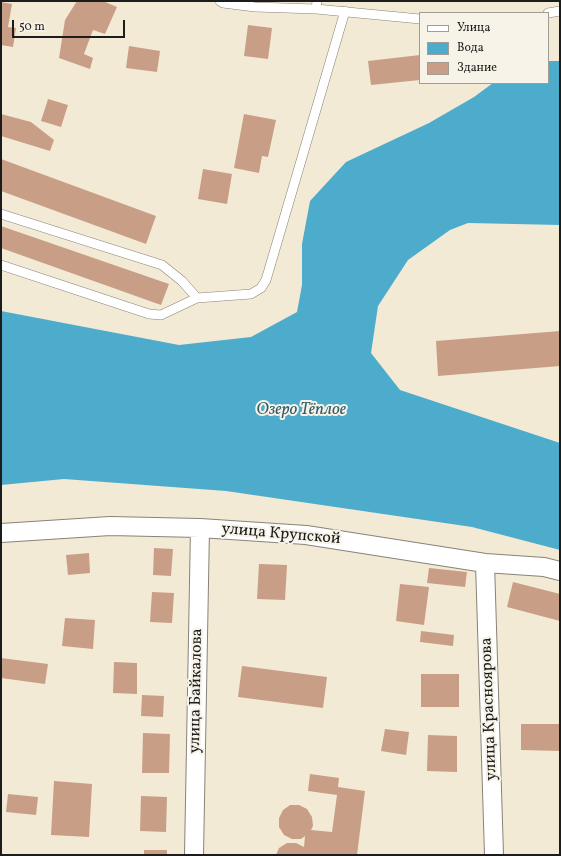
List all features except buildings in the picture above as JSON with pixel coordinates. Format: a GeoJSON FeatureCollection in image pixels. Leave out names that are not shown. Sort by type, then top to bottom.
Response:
{"type":"FeatureCollection","features":[{"type":"Feature","properties":{"kind":"street","name":"улица Крупской"},"geometry":{"type":"LineString","coordinates":[[1,533],[110,526],[200,528],[306,535],[485,563],[544,567],[560,571]]}},
{"type":"Feature","properties":{"kind":"street","name":"улица Байкалова"},"geometry":{"type":"LineString","coordinates":[[194,855],[200,528]]}},
{"type":"Feature","properties":{"kind":"street","name":"улица Красноярова"},"geometry":{"type":"LineString","coordinates":[[485,563],[494,855]]}},
{"type":"Feature","properties":{"kind":"lane"},"geometry":{"type":"LineString","coordinates":[[220,1],[223,3],[255,7],[316,5],[345,11],[419,19]]}},
{"type":"Feature","properties":{"kind":"lane"},"geometry":{"type":"LineString","coordinates":[[1,265],[149,314],[161,315],[197,298],[251,294],[261,288],[266,280],[345,11]]}},
{"type":"Feature","properties":{"kind":"lane"},"geometry":{"type":"LineString","coordinates":[[549,13],[560,11]]}},
{"type":"Feature","properties":{"kind":"lane"},"geometry":{"type":"LineString","coordinates":[[1,214],[162,266],[182,281],[197,298]]}},
{"type":"Feature","properties":{"kind":"water","name":"Озеро Тёплое"},"geometry":{"type":"Polygon","coordinates":[[[549,61],[560,61],[560,225],[468,223],[450,230],[408,260],[378,306],[371,353],[400,390],[560,443],[560,550],[472,527],[226,491],[64,479],[1,485],[1,311],[179,345],[251,337],[297,312],[302,285],[302,244],[310,201],[346,162],[429,123],[474,97],[492,84],[549,84],[549,61]]]}}]}
